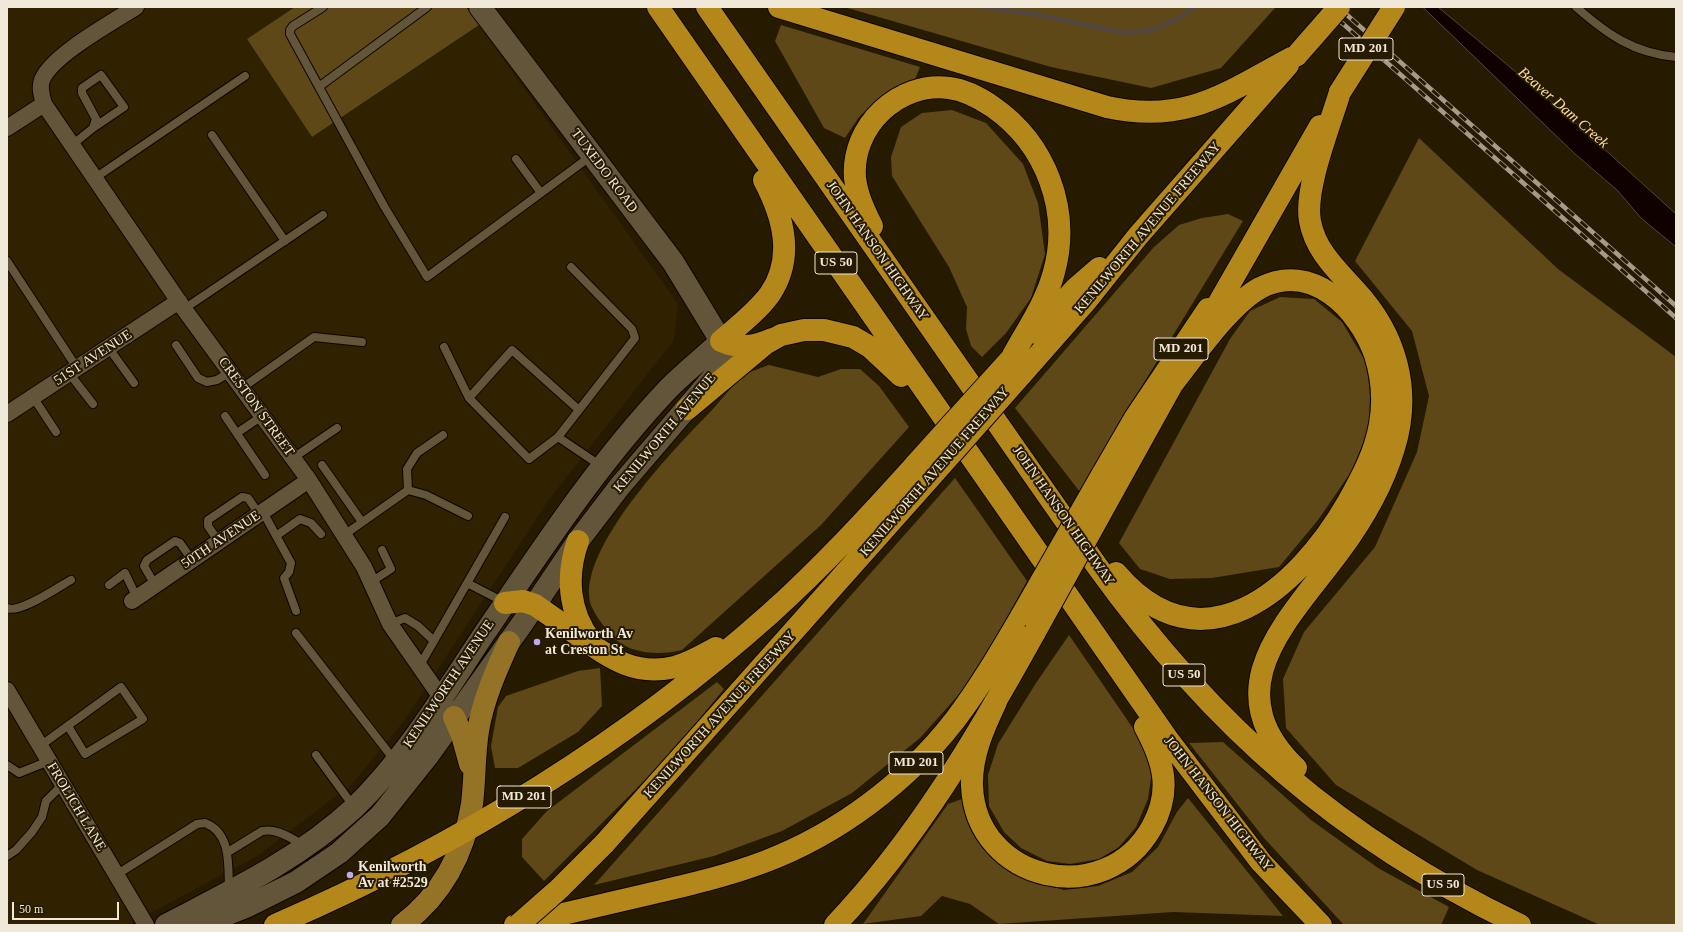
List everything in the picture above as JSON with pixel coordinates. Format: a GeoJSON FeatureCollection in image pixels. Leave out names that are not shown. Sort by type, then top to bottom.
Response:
{"type":"FeatureCollection","features":[{"type":"Feature","properties":{"kind":"highway","name":"JOHN HANSON HIGHWAY"},"geometry":{"type":"LineString","coordinates":[[658,7],[1168,741],[1217,807],[1261,862],[1321,925]]}},
{"type":"Feature","properties":{"kind":"highway","name":"JOHN HANSON HIGHWAY"},"geometry":{"type":"LineString","coordinates":[[707,7],[1034,476],[1136,619],[1205,699],[1277,768],[1319,803],[1370,840],[1447,887],[1520,925]]}},
{"type":"Feature","properties":{"kind":"highway"},"geometry":{"type":"LineString","coordinates":[[778,7],[1107,107],[1143,112],[1178,110],[1205,103],[1297,55]]}},
{"type":"Feature","properties":{"kind":"highway","name":"KENILWORTH AVENUE FREEWAY"},"geometry":{"type":"LineString","coordinates":[[517,925],[559,889],[604,844],[922,472],[1016,367],[1087,300],[1138,236],[1339,7]]}},
{"type":"Feature","properties":{"kind":"highway","name":"MD 201"},"geometry":{"type":"LineString","coordinates":[[517,925],[725,875],[770,860],[822,835],[869,804],[927,752],[967,704],[1107,483],[1135,418],[1263,226],[1340,92],[1394,7]]}},
{"type":"Feature","properties":{"kind":"highway"},"geometry":{"type":"LineString","coordinates":[[909,296],[860,199],[855,177],[857,154],[864,133],[870,124],[894,101],[912,92],[927,88],[943,87],[957,89],[970,94],[991,106],[1006,117],[1025,136],[1040,159],[1046,172],[1052,186],[1058,213],[1059,247],[1052,281],[1037,312],[1016,367]]}},
{"type":"Feature","properties":{"kind":"highway"},"geometry":{"type":"LineString","coordinates":[[1340,92],[1312,186],[1310,219],[1312,231],[1323,253],[1367,302],[1386,331],[1400,374],[1402,387],[1400,412],[1395,447],[1374,496],[1340,551],[1292,614],[1273,643],[1263,666],[1260,694],[1263,718],[1272,740],[1279,751],[1370,840]]}},
{"type":"Feature","properties":{"kind":"highway"},"geometry":{"type":"LineString","coordinates":[[719,94],[778,206],[783,225],[784,243],[781,267],[770,294],[756,310],[721,341],[733,346],[748,347],[792,332],[824,330],[843,333],[862,341],[888,362],[953,433]]}},
{"type":"Feature","properties":{"kind":"highway"},"geometry":{"type":"LineString","coordinates":[[840,920],[879,875],[925,814],[996,702],[1035,632],[1107,483],[1171,386],[1263,226]]}},
{"type":"Feature","properties":{"kind":"highway"},"geometry":{"type":"LineString","coordinates":[[1034,476],[1123,581],[1151,605],[1172,614],[1205,618],[1228,614],[1253,605],[1265,598],[1292,576],[1327,534],[1341,514],[1368,465],[1377,439],[1382,397],[1378,368],[1371,346],[1350,311],[1331,294],[1309,283],[1279,281],[1252,293],[1236,306],[1171,386]]}},
{"type":"Feature","properties":{"kind":"highway"},"geometry":{"type":"LineString","coordinates":[[687,409],[722,381],[757,349],[772,339]]}},
{"type":"Feature","properties":{"kind":"highway","name":"MD 201"},"geometry":{"type":"LineString","coordinates":[[275,925],[369,882],[466,831],[535,790],[625,730],[668,699],[751,630],[922,472]]}},
{"type":"Feature","properties":{"kind":"highway"},"geometry":{"type":"LineString","coordinates":[[578,541],[571,575],[572,604],[582,629],[593,643],[607,655]]}},
{"type":"Feature","properties":{"kind":"highway"},"geometry":{"type":"LineString","coordinates":[[505,603],[523,601],[535,605],[621,663],[636,668],[652,670],[668,668],[695,659],[751,630]]}},
{"type":"Feature","properties":{"kind":"highway"},"geometry":{"type":"LineString","coordinates":[[996,702],[979,743],[974,764],[972,784],[975,806],[980,820],[996,845],[1019,864],[1043,874],[1057,877],[1070,878],[1096,873],[1121,861],[1141,843],[1155,822],[1162,800],[1164,775],[1157,750],[1097,639]]}},
{"type":"Feature","properties":{"kind":"main road","name":"TUXEDO ROAD"},"geometry":{"type":"LineString","coordinates":[[480,7],[669,258],[721,341]]}},
{"type":"Feature","properties":{"kind":"main road","name":"KENILWORTH AVENUE"},"geometry":{"type":"LineString","coordinates":[[200,925],[243,909],[281,891],[311,873],[349,845],[380,816],[398,795],[509,642],[578,541],[636,465],[687,409],[716,374],[722,360],[721,341]]}},
{"type":"Feature","properties":{"kind":"main road","name":"KENILWORTH AVENUE"},"geometry":{"type":"LineString","coordinates":[[166,925],[277,865],[306,846],[354,808],[396,761],[441,698],[562,519],[602,466],[670,388],[721,341]]}},
{"type":"Feature","properties":{"kind":"main road"},"geometry":{"type":"LineString","coordinates":[[402,925],[428,902],[444,882],[460,852],[472,803],[473,777],[481,718],[489,690],[509,642]]}},
{"type":"Feature","properties":{"kind":"main road"},"geometry":{"type":"LineString","coordinates":[[454,718],[462,735],[473,777]]}},
{"type":"Feature","properties":{"kind":"street"},"geometry":{"type":"LineString","coordinates":[[7,128],[44,104],[40,91],[41,81],[46,72],[78,46],[136,7]]}},
{"type":"Feature","properties":{"kind":"street","name":"CRESTON STREET"},"geometry":{"type":"LineString","coordinates":[[44,104],[182,305],[309,480],[344,535],[371,582],[390,624],[454,718]]}},
{"type":"Feature","properties":{"kind":"street","name":"51ST AVENUE"},"geometry":{"type":"LineString","coordinates":[[7,414],[108,347],[182,305]]}},
{"type":"Feature","properties":{"kind":"street","name":"50TH AVENUE"},"geometry":{"type":"LineString","coordinates":[[135,599],[309,480]]}},
{"type":"Feature","properties":{"kind":"street","name":"FROLICH LANE"},"geometry":{"type":"LineString","coordinates":[[7,690],[146,925]]}},
{"type":"Feature","properties":{"kind":"lane"},"geometry":{"type":"LineString","coordinates":[[323,7],[290,30],[290,34],[320,86],[384,206],[428,277],[592,156]]}},
{"type":"Feature","properties":{"kind":"lane"},"geometry":{"type":"LineString","coordinates":[[320,86],[428,7]]}},
{"type":"Feature","properties":{"kind":"lane"},"geometry":{"type":"LineString","coordinates":[[1576,7],[1609,34],[1624,43],[1660,55],[1676,57]]}},
{"type":"Feature","properties":{"kind":"lane"},"geometry":{"type":"LineString","coordinates":[[72,144],[124,107],[101,75],[82,88],[82,93],[96,118],[93,128]]}},
{"type":"Feature","properties":{"kind":"lane"},"geometry":{"type":"LineString","coordinates":[[95,178],[245,76]]}},
{"type":"Feature","properties":{"kind":"lane"},"geometry":{"type":"LineString","coordinates":[[212,135],[285,240]]}},
{"type":"Feature","properties":{"kind":"lane"},"geometry":{"type":"LineString","coordinates":[[516,159],[541,193]]}},
{"type":"Feature","properties":{"kind":"lane"},"geometry":{"type":"LineString","coordinates":[[182,305],[323,215]]}},
{"type":"Feature","properties":{"kind":"lane"},"geometry":{"type":"LineString","coordinates":[[7,261],[93,404]]}},
{"type":"Feature","properties":{"kind":"lane"},"geometry":{"type":"LineString","coordinates":[[444,347],[469,398],[529,459],[558,437],[635,338],[632,329],[571,267]]}},
{"type":"Feature","properties":{"kind":"lane"},"geometry":{"type":"LineString","coordinates":[[242,388],[314,337],[362,342]]}},
{"type":"Feature","properties":{"kind":"lane"},"geometry":{"type":"LineString","coordinates":[[176,345],[198,378],[207,382],[217,380],[230,372]]}},
{"type":"Feature","properties":{"kind":"lane"},"geometry":{"type":"LineString","coordinates":[[108,347],[134,383]]}},
{"type":"Feature","properties":{"kind":"lane"},"geometry":{"type":"LineString","coordinates":[[469,398],[512,350],[579,410]]}},
{"type":"Feature","properties":{"kind":"lane"},"geometry":{"type":"LineString","coordinates":[[33,397],[56,432]]}},
{"type":"Feature","properties":{"kind":"lane"},"geometry":{"type":"LineString","coordinates":[[225,416],[265,475]]}},
{"type":"Feature","properties":{"kind":"lane"},"geometry":{"type":"LineString","coordinates":[[236,433],[262,416]]}},
{"type":"Feature","properties":{"kind":"lane"},"geometry":{"type":"LineString","coordinates":[[293,458],[337,428]]}},
{"type":"Feature","properties":{"kind":"lane"},"geometry":{"type":"LineString","coordinates":[[408,490],[407,469],[410,464],[417,453],[443,435]]}},
{"type":"Feature","properties":{"kind":"lane"},"geometry":{"type":"LineString","coordinates":[[558,437],[602,466]]}},
{"type":"Feature","properties":{"kind":"lane"},"geometry":{"type":"LineString","coordinates":[[322,465],[362,522]]}},
{"type":"Feature","properties":{"kind":"lane"},"geometry":{"type":"LineString","coordinates":[[408,490],[426,495],[468,516]]}},
{"type":"Feature","properties":{"kind":"lane"},"geometry":{"type":"LineString","coordinates":[[344,535],[408,490]]}},
{"type":"Feature","properties":{"kind":"lane"},"geometry":{"type":"LineString","coordinates":[[219,542],[208,526],[208,520],[242,497],[248,498],[261,513],[291,563],[289,572],[284,578],[296,611]]}},
{"type":"Feature","properties":{"kind":"lane"},"geometry":{"type":"LineString","coordinates":[[419,667],[505,517]]}},
{"type":"Feature","properties":{"kind":"lane"},"geometry":{"type":"LineString","coordinates":[[276,536],[300,519],[311,523],[321,534]]}},
{"type":"Feature","properties":{"kind":"lane"},"geometry":{"type":"LineString","coordinates":[[155,585],[144,566],[147,560],[175,541],[180,543],[192,560]]}},
{"type":"Feature","properties":{"kind":"lane"},"geometry":{"type":"LineString","coordinates":[[371,582],[391,569],[382,550]]}},
{"type":"Feature","properties":{"kind":"lane"},"geometry":{"type":"LineString","coordinates":[[109,585],[125,573],[135,599]]}},
{"type":"Feature","properties":{"kind":"lane"},"geometry":{"type":"LineString","coordinates":[[7,608],[10,610],[23,607],[71,580]]}},
{"type":"Feature","properties":{"kind":"lane"},"geometry":{"type":"LineString","coordinates":[[467,583],[505,603]]}},
{"type":"Feature","properties":{"kind":"lane"},"geometry":{"type":"LineString","coordinates":[[390,624],[405,618],[418,626],[434,641]]}},
{"type":"Feature","properties":{"kind":"lane"},"geometry":{"type":"LineString","coordinates":[[296,634],[396,761]]}},
{"type":"Feature","properties":{"kind":"lane"},"geometry":{"type":"LineString","coordinates":[[40,746],[121,687],[143,719],[85,754],[68,726]]}},
{"type":"Feature","properties":{"kind":"lane"},"geometry":{"type":"LineString","coordinates":[[316,755],[354,808]]}},
{"type":"Feature","properties":{"kind":"lane"},"geometry":{"type":"LineString","coordinates":[[7,765],[19,773],[49,761]]}},
{"type":"Feature","properties":{"kind":"lane"},"geometry":{"type":"LineString","coordinates":[[7,856],[16,850],[32,832],[42,817],[46,801],[63,784]]}},
{"type":"Feature","properties":{"kind":"lane"},"geometry":{"type":"LineString","coordinates":[[116,875],[201,823],[208,824],[216,831],[225,843],[228,852],[229,892]]}},
{"type":"Feature","properties":{"kind":"lane"},"geometry":{"type":"LineString","coordinates":[[228,852],[262,831],[267,830],[280,832],[306,846]]}},
{"type":"Feature","properties":{"kind":"shaded area"},"geometry":{"type":"Polygon","coordinates":[[[7,7],[295,7],[247,39],[312,137],[479,25],[678,304],[674,340],[548,501],[404,721],[352,784],[256,857],[128,925],[7,925],[7,7]]]}},
{"type":"Feature","properties":{"kind":"shaded area"},"geometry":{"type":"Polygon","coordinates":[[[295,7],[466,7],[479,25],[312,137],[247,39],[295,7]]]}},
{"type":"Feature","properties":{"kind":"shaded area"},"geometry":{"type":"Polygon","coordinates":[[[844,7],[1275,8],[1221,68],[1151,88],[1051,67],[844,7]]]}},
{"type":"Feature","properties":{"kind":"shaded area","name":"Beaver Dam Creek"},"geometry":{"type":"Polygon","coordinates":[[[1423,7],[1438,7],[1559,108],[1676,214],[1676,247],[1641,218],[1617,190],[1574,153],[1423,7]]]}},
{"type":"Feature","properties":{"kind":"shaded area"},"geometry":{"type":"Polygon","coordinates":[[[781,25],[920,67],[915,79],[879,98],[859,117],[845,138],[824,128],[775,41],[781,25]]]}},
{"type":"Feature","properties":{"kind":"shaded area"},"geometry":{"type":"Polygon","coordinates":[[[952,110],[986,123],[1023,164],[1038,203],[1045,254],[1031,298],[1006,333],[982,357],[971,346],[966,329],[967,307],[949,267],[892,176],[891,157],[901,127],[922,113],[952,110]]]}},
{"type":"Feature","properties":{"kind":"shaded area"},"geometry":{"type":"Polygon","coordinates":[[[1419,138],[1558,269],[1676,357],[1676,925],[1600,925],[1477,870],[1336,785],[1286,728],[1283,679],[1304,632],[1375,547],[1417,452],[1429,396],[1412,331],[1355,261],[1419,138]]]}},
{"type":"Feature","properties":{"kind":"shaded area"},"geometry":{"type":"Polygon","coordinates":[[[1228,214],[1243,221],[1118,425],[1080,492],[1015,408],[1154,247],[1179,225],[1202,218],[1228,214]]]}},
{"type":"Feature","properties":{"kind":"shaded area"},"geometry":{"type":"Polygon","coordinates":[[[1280,297],[1314,299],[1342,322],[1367,364],[1370,396],[1369,429],[1351,472],[1318,520],[1279,567],[1212,578],[1170,579],[1140,569],[1119,543],[1230,339],[1250,311],[1280,297]]]}},
{"type":"Feature","properties":{"kind":"shaded area"},"geometry":{"type":"Polygon","coordinates":[[[769,365],[818,377],[841,369],[860,369],[879,386],[909,427],[821,525],[682,650],[653,653],[643,652],[625,646],[610,634],[596,615],[591,605],[589,594],[592,572],[603,547],[618,521],[636,495],[677,446],[742,377],[769,365]]]}},
{"type":"Feature","properties":{"kind":"shaded area"},"geometry":{"type":"Polygon","coordinates":[[[955,478],[1027,581],[995,639],[962,691],[920,738],[852,793],[782,831],[714,856],[594,885],[955,478]]]}},
{"type":"Feature","properties":{"kind":"shaded area"},"geometry":{"type":"Polygon","coordinates":[[[1069,635],[1141,740],[1152,771],[1148,799],[1136,827],[1119,847],[1099,859],[1070,864],[1047,861],[1021,848],[1004,832],[989,806],[988,775],[998,744],[1036,683],[1069,635]]]}},
{"type":"Feature","properties":{"kind":"shaded area"},"geometry":{"type":"Polygon","coordinates":[[[600,668],[602,706],[578,732],[518,768],[495,768],[491,746],[498,707],[506,696],[578,671],[600,668]]]}},
{"type":"Feature","properties":{"kind":"shaded area"},"geometry":{"type":"Polygon","coordinates":[[[717,682],[724,689],[668,757],[544,881],[522,857],[522,839],[547,811],[717,682]]]}},
{"type":"Feature","properties":{"kind":"shaded area"},"geometry":{"type":"Polygon","coordinates":[[[1223,742],[1311,820],[1378,868],[1449,907],[1441,925],[1344,925],[1264,838],[1189,743],[1223,742]]]}},
{"type":"Feature","properties":{"kind":"shaded area"},"geometry":{"type":"Polygon","coordinates":[[[1188,798],[1283,916],[1173,912],[999,924],[970,904],[942,896],[921,916],[863,924],[948,804],[962,799],[969,821],[988,853],[1023,879],[1064,890],[1098,886],[1132,872],[1158,847],[1177,812],[1188,798]]]}},
{"type":"Feature","properties":{"kind":"waterway"},"geometry":{"type":"LineString","coordinates":[[979,7],[1035,14],[1125,33],[1152,30],[1177,19],[1195,7]]}},
{"type":"Feature","properties":{"kind":"railway"},"geometry":{"type":"LineString","coordinates":[[1324,7],[1676,318]]}},
{"type":"Feature","properties":{"kind":"railway"},"geometry":{"type":"LineString","coordinates":[[1338,7],[1676,306]]}},
{"type":"Feature","properties":{"kind":"place","name":"Kenilworth Av at Creston St"},"geometry":{"type":"Point","coordinates":[537,642]}},
{"type":"Feature","properties":{"kind":"place","name":"Kenilworth Av at #2529"},"geometry":{"type":"Point","coordinates":[350,875]}}]}
